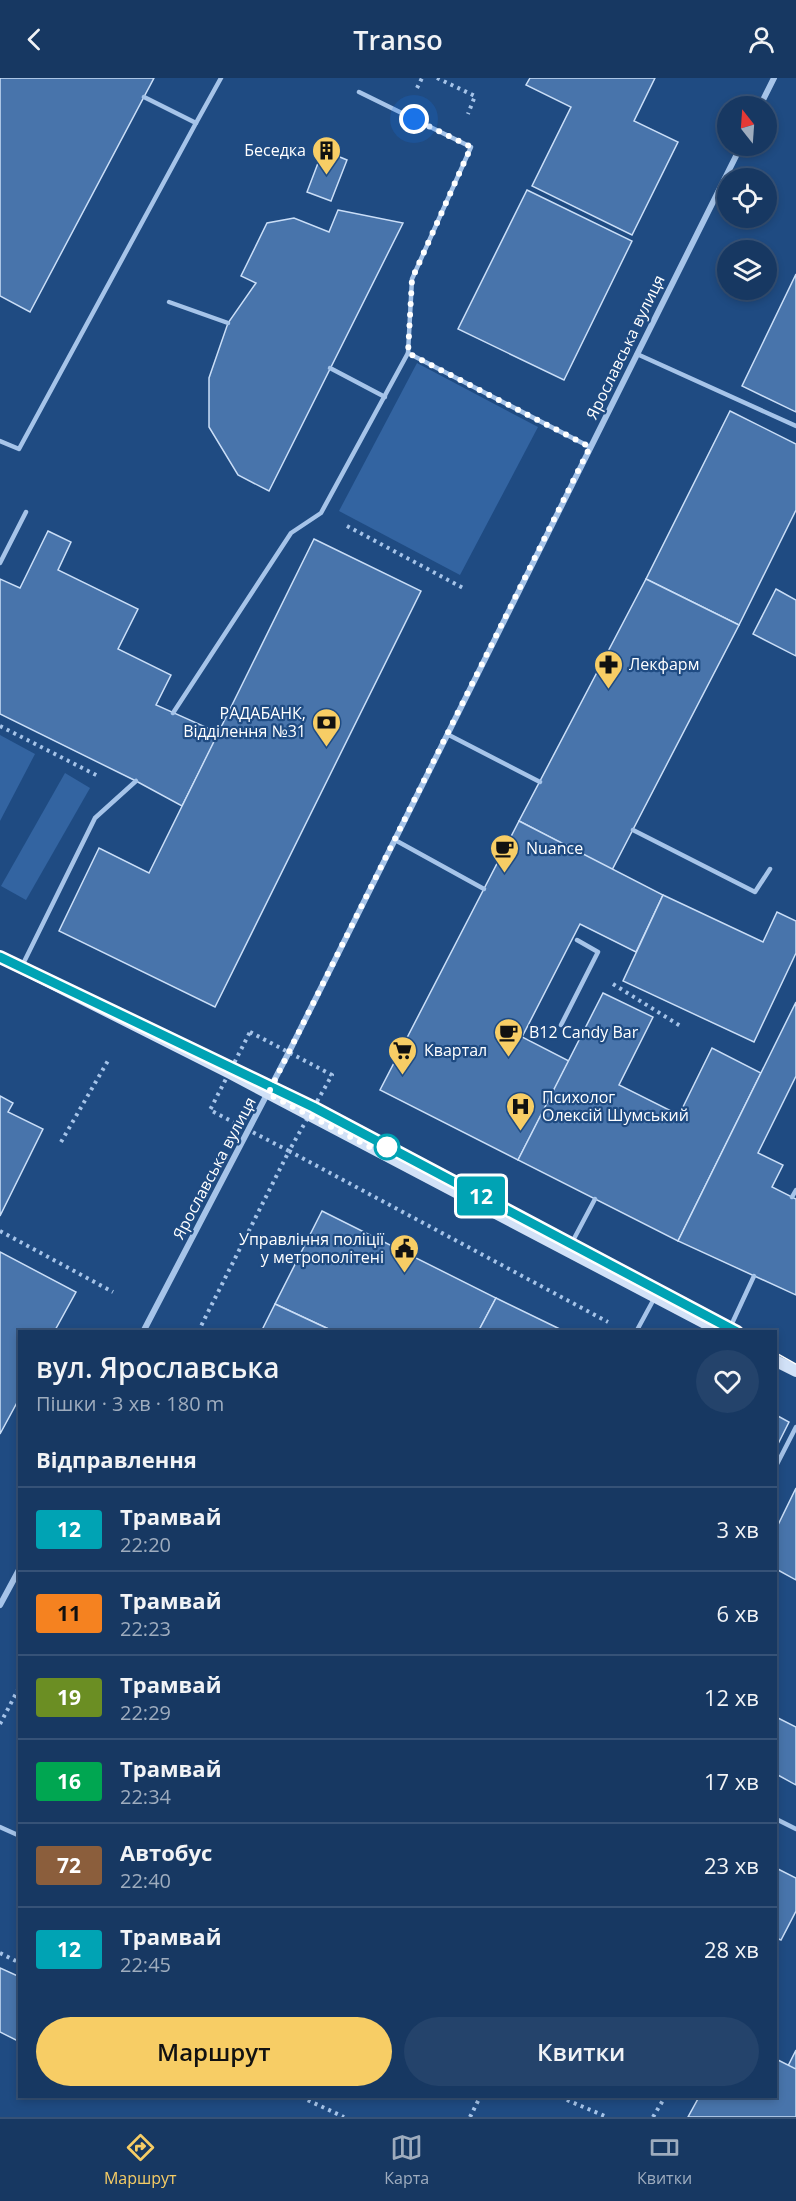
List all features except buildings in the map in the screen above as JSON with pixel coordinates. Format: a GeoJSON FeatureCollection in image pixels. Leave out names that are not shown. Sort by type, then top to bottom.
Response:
{"type":"FeatureCollection","features":[{"type":"Feature","properties":{"kind":"street"},"geometry":{"type":"LineString","coordinates":[[765,96],[774,78]]}},
{"type":"Feature","properties":{"kind":"street","name":"Ярославська вулиця"},"geometry":{"type":"LineString","coordinates":[[144,1330],[268,1094],[736,156]]}},
{"type":"Feature","properties":{"kind":"street"},"geometry":{"type":"LineString","coordinates":[[0,957],[268,1094],[718,1330]]}},
{"type":"Feature","properties":{"kind":"street"},"geometry":{"type":"LineString","coordinates":[[777,1361],[796,1371]]}},
{"type":"Feature","properties":{"kind":"street"},"geometry":{"type":"LineString","coordinates":[[0,1605],[18,1572]]}},
{"type":"Feature","properties":{"kind":"lane"},"geometry":{"type":"LineString","coordinates":[[0,441],[19,449],[221,78]]}},
{"type":"Feature","properties":{"kind":"lane"},"geometry":{"type":"LineString","coordinates":[[173,713],[291,533],[321,513],[385,397],[408,353],[412,279],[471,147],[359,92]]}},
{"type":"Feature","properties":{"kind":"lane"},"geometry":{"type":"LineString","coordinates":[[144,98],[196,123]]}},
{"type":"Feature","properties":{"kind":"lane"},"geometry":{"type":"LineString","coordinates":[[169,302],[228,323]]}},
{"type":"Feature","properties":{"kind":"lane"},"geometry":{"type":"LineString","coordinates":[[408,353],[590,447]]}},
{"type":"Feature","properties":{"kind":"lane"},"geometry":{"type":"LineString","coordinates":[[637,354],[796,426]]}},
{"type":"Feature","properties":{"kind":"lane"},"geometry":{"type":"LineString","coordinates":[[330,368],[385,397]]}},
{"type":"Feature","properties":{"kind":"lane"},"geometry":{"type":"LineString","coordinates":[[0,563],[26,512]]}},
{"type":"Feature","properties":{"kind":"lane"},"geometry":{"type":"LineString","coordinates":[[447,734],[540,782]]}},
{"type":"Feature","properties":{"kind":"lane"},"geometry":{"type":"LineString","coordinates":[[21,968],[95,818],[136,781]]}},
{"type":"Feature","properties":{"kind":"lane"},"geometry":{"type":"LineString","coordinates":[[633,830],[755,892],[770,869]]}},
{"type":"Feature","properties":{"kind":"lane"},"geometry":{"type":"LineString","coordinates":[[394,840],[484,889]]}},
{"type":"Feature","properties":{"kind":"lane"},"geometry":{"type":"LineString","coordinates":[[561,1024],[598,952],[577,940]]}},
{"type":"Feature","properties":{"kind":"lane"},"geometry":{"type":"LineString","coordinates":[[792,1197],[796,1190]]}},
{"type":"Feature","properties":{"kind":"lane"},"geometry":{"type":"LineString","coordinates":[[568,1250],[595,1199]]}},
{"type":"Feature","properties":{"kind":"lane"},"geometry":{"type":"LineString","coordinates":[[729,1330],[754,1276]]}},
{"type":"Feature","properties":{"kind":"lane"},"geometry":{"type":"LineString","coordinates":[[637,1330],[656,1296]]}},
{"type":"Feature","properties":{"kind":"lane"},"geometry":{"type":"LineString","coordinates":[[777,1464],[796,1427]]}},
{"type":"Feature","properties":{"kind":"lane"},"geometry":{"type":"LineString","coordinates":[[777,1820],[796,1829]]}},
{"type":"Feature","properties":{"kind":"lane"},"geometry":{"type":"LineString","coordinates":[[0,1827],[18,1835]]}},
{"type":"Feature","properties":{"kind":"path"},"geometry":{"type":"LineString","coordinates":[[417,89],[422,78]]}},
{"type":"Feature","properties":{"kind":"path"},"geometry":{"type":"LineString","coordinates":[[437,78],[475,96]]}},
{"type":"Feature","properties":{"kind":"path"},"geometry":{"type":"LineString","coordinates":[[321,513],[465,589]]}},
{"type":"Feature","properties":{"kind":"path"},"geometry":{"type":"LineString","coordinates":[[0,726],[126,790]]}},
{"type":"Feature","properties":{"kind":"path"},"geometry":{"type":"LineString","coordinates":[[618,987],[682,1028]]}},
{"type":"Feature","properties":{"kind":"path"},"geometry":{"type":"LineString","coordinates":[[61,1142],[109,1059]]}},
{"type":"Feature","properties":{"kind":"path"},"geometry":{"type":"LineString","coordinates":[[199,1330],[289,1151],[617,1326]]}},
{"type":"Feature","properties":{"kind":"path"},"geometry":{"type":"LineString","coordinates":[[0,1231],[112,1292]]}},
{"type":"Feature","properties":{"kind":"path"},"geometry":{"type":"LineString","coordinates":[[0,1724],[18,1690]]}},
{"type":"Feature","properties":{"kind":"path"},"geometry":{"type":"LineString","coordinates":[[0,1953],[18,1962]]}},
{"type":"Feature","properties":{"kind":"path"},"geometry":{"type":"LineString","coordinates":[[303,2098],[344,2117]]}},
{"type":"Feature","properties":{"kind":"path"},"geometry":{"type":"LineString","coordinates":[[470,2117],[480,2098]]}},
{"type":"Feature","properties":{"kind":"path"},"geometry":{"type":"LineString","coordinates":[[562,2098],[607,2117]]}},
{"type":"Feature","properties":{"kind":"path"},"geometry":{"type":"LineString","coordinates":[[653,2117],[664,2098]]}},
{"type":"Feature","properties":{"kind":"shaded area"},"geometry":{"type":"Polygon","coordinates":[[[417,363],[538,427],[460,575],[339,511],[417,363]]]}},
{"type":"Feature","properties":{"kind":"shaded area"},"geometry":{"type":"Polygon","coordinates":[[[0,735],[35,754],[0,821],[0,735]]]}},
{"type":"Feature","properties":{"kind":"shaded area"},"geometry":{"type":"Polygon","coordinates":[[[65,773],[90,788],[26,900],[1,886],[65,773]]]}},
{"type":"Feature","properties":{"kind":"tram line"},"geometry":{"type":"LineString","coordinates":[[0,957],[313,1107],[733,1330]]}},
{"type":"Feature","properties":{"kind":"tram line","name":"12"},"geometry":{"type":"LineString","coordinates":[[0,957],[313,1107],[733,1330]]}},
{"type":"Feature","properties":{"kind":"tram line"},"geometry":{"type":"LineString","coordinates":[[777,1354],[796,1364]]}},
{"type":"Feature","properties":{"kind":"place","name":"Беседка"},"geometry":{"type":"Point","coordinates":[327,176]}},
{"type":"Feature","properties":{"kind":"place","name":"Лекфарм"},"geometry":{"type":"Point","coordinates":[608,690]}},
{"type":"Feature","properties":{"kind":"place","name":"РАДАБАНК, Відділення №31"},"geometry":{"type":"Point","coordinates":[327,748]}},
{"type":"Feature","properties":{"kind":"place","name":"Nuance"},"geometry":{"type":"Point","coordinates":[505,874]}},
{"type":"Feature","properties":{"kind":"place","name":"B12 Candy Bar"},"geometry":{"type":"Point","coordinates":[508,1058]}},
{"type":"Feature","properties":{"kind":"place","name":"Квартал"},"geometry":{"type":"Point","coordinates":[403,1076]}},
{"type":"Feature","properties":{"kind":"place","name":"Психолог Олексій Шумський"},"geometry":{"type":"Point","coordinates":[521,1132]}},
{"type":"Feature","properties":{"kind":"place","name":"Управління поліції у метрополітені"},"geometry":{"type":"Point","coordinates":[405,1274]}},
{"type":"Feature","properties":{"kind":"route"},"geometry":{"type":"LineString","coordinates":[[387,1147],[389,1157],[268,1094],[590,447],[408,353],[412,279],[471,147],[414,119]]}}]}
